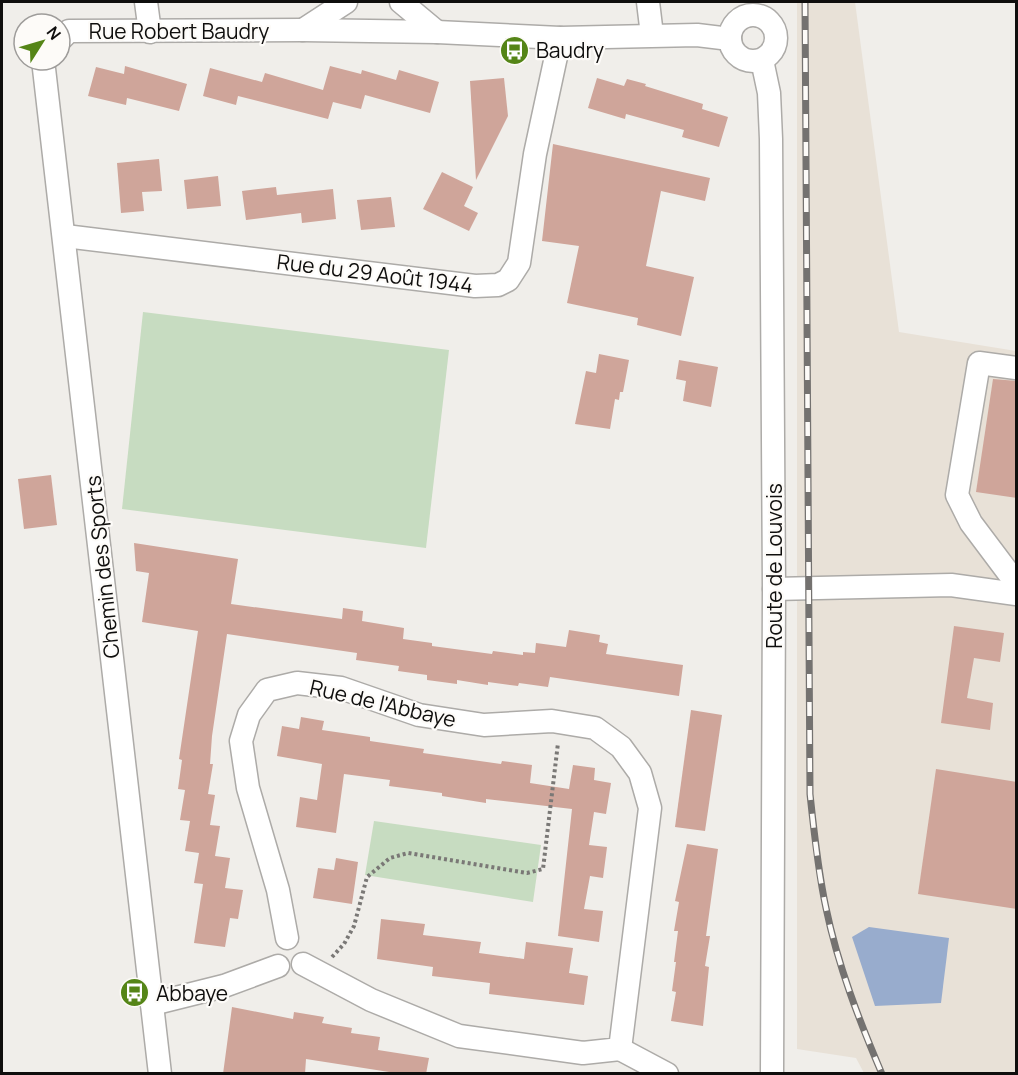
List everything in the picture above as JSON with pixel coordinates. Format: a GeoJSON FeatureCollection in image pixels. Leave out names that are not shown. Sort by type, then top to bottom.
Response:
{"type":"FeatureCollection","features":[{"type":"Feature","properties":{"kind":"street"},"geometry":{"type":"LineString","coordinates":[[146,2],[150,32]]}},
{"type":"Feature","properties":{"kind":"street"},"geometry":{"type":"LineString","coordinates":[[648,2],[652,35]]}},
{"type":"Feature","properties":{"kind":"street"},"geometry":{"type":"LineString","coordinates":[[303,30],[338,4]]}},
{"type":"Feature","properties":{"kind":"street"},"geometry":{"type":"LineString","coordinates":[[408,4],[437,32]]}},
{"type":"Feature","properties":{"kind":"street"},"geometry":{"type":"LineString","coordinates":[[763,9],[777,38],[772,51],[762,60],[747,61],[731,47],[730,39],[734,25],[739,19],[763,9]]}},
{"type":"Feature","properties":{"kind":"street","name":"Rue Robert Baudry"},"geometry":{"type":"LineString","coordinates":[[72,31],[303,30],[437,32],[560,38],[697,35],[730,39]]}},
{"type":"Feature","properties":{"kind":"street","name":"Rue du 29 Août 1944"},"geometry":{"type":"LineString","coordinates":[[65,236],[475,286],[498,285],[508,280],[519,263],[535,154],[560,38]]}},
{"type":"Feature","properties":{"kind":"street","name":"Route de Louvois"},"geometry":{"type":"LineString","coordinates":[[762,60],[769,93],[771,139],[774,590],[772,1074]]}},
{"type":"Feature","properties":{"kind":"street","name":"Chemin des Sports"},"geometry":{"type":"LineString","coordinates":[[44,72],[160,1074]]}},
{"type":"Feature","properties":{"kind":"street"},"geometry":{"type":"LineString","coordinates":[[1017,369],[979,363],[957,495],[971,523],[1017,583]]}},
{"type":"Feature","properties":{"kind":"street"},"geometry":{"type":"LineString","coordinates":[[774,590],[951,585],[1017,594]]}},
{"type":"Feature","properties":{"kind":"street","name":"Rue de l'Abbaye"},"geometry":{"type":"LineString","coordinates":[[287,938],[278,890],[248,788],[242,741],[249,716],[267,690],[297,682],[341,688],[418,715],[484,725],[561,722],[595,728],[621,747],[640,773],[650,808],[620,1049]]}},
{"type":"Feature","properties":{"kind":"street"},"geometry":{"type":"LineString","coordinates":[[278,966],[273,952],[278,943],[287,938],[297,940],[304,948],[310,967]]}},
{"type":"Feature","properties":{"kind":"street"},"geometry":{"type":"LineString","coordinates":[[152,1004],[224,986],[278,966],[293,971],[310,967],[371,1000],[459,1036],[583,1053],[620,1049],[667,1074]]}},
{"type":"Feature","properties":{"kind":"path"},"geometry":{"type":"LineString","coordinates":[[310,967],[344,944],[354,926],[367,877],[390,858],[408,853],[527,873],[543,869],[561,722]]}},
{"type":"Feature","properties":{"kind":"shaded area"},"geometry":{"type":"Polygon","coordinates":[[[797,2],[855,2],[899,332],[1016,351],[1016,1073],[864,1073],[856,1058],[797,1049],[797,2]]]}},
{"type":"Feature","properties":{"kind":"green space"},"geometry":{"type":"Polygon","coordinates":[[[143,312],[449,350],[426,548],[122,509],[143,312]]]}},
{"type":"Feature","properties":{"kind":"green space"},"geometry":{"type":"Polygon","coordinates":[[[374,821],[541,845],[533,902],[365,875],[374,821]]]}},
{"type":"Feature","properties":{"kind":"water"},"geometry":{"type":"Polygon","coordinates":[[[869,927],[949,938],[941,1003],[875,1006],[852,937],[869,927]]]}},
{"type":"Feature","properties":{"kind":"building"},"geometry":{"type":"Polygon","coordinates":[[[125,66],[187,84],[179,111],[127,98],[126,105],[88,96],[96,67],[124,74],[125,66]]]}},
{"type":"Feature","properties":{"kind":"building"},"geometry":{"type":"Polygon","coordinates":[[[330,66],[361,74],[362,70],[396,80],[399,70],[439,82],[430,113],[365,95],[361,109],[333,102],[328,119],[238,96],[236,105],[203,96],[210,68],[262,82],[265,73],[323,90],[330,66]]]}},
{"type":"Feature","properties":{"kind":"building"},"geometry":{"type":"Polygon","coordinates":[[[504,78],[508,116],[476,180],[470,81],[504,78]]]}},
{"type":"Feature","properties":{"kind":"building"},"geometry":{"type":"Polygon","coordinates":[[[597,78],[624,86],[627,79],[646,84],[645,86],[703,104],[702,109],[728,117],[719,147],[682,137],[684,130],[626,114],[625,119],[588,108],[597,78]]]}},
{"type":"Feature","properties":{"kind":"building"},"geometry":{"type":"Polygon","coordinates":[[[553,144],[710,178],[705,201],[661,191],[646,266],[694,277],[681,336],[637,325],[638,318],[567,303],[579,246],[542,241],[553,144]]]}},
{"type":"Feature","properties":{"kind":"building"},"geometry":{"type":"Polygon","coordinates":[[[159,159],[162,191],[142,192],[144,211],[121,213],[117,163],[159,159]]]}},
{"type":"Feature","properties":{"kind":"building"},"geometry":{"type":"Polygon","coordinates":[[[442,172],[473,187],[464,206],[478,213],[469,231],[423,209],[442,172]]]}},
{"type":"Feature","properties":{"kind":"building"},"geometry":{"type":"Polygon","coordinates":[[[218,176],[221,206],[187,209],[184,180],[218,176]]]}},
{"type":"Feature","properties":{"kind":"building"},"geometry":{"type":"Polygon","coordinates":[[[276,187],[277,195],[333,189],[336,219],[302,223],[301,213],[246,220],[242,191],[276,187]]]}},
{"type":"Feature","properties":{"kind":"building"},"geometry":{"type":"Polygon","coordinates":[[[391,197],[395,227],[361,230],[357,200],[391,197]]]}},
{"type":"Feature","properties":{"kind":"building"},"geometry":{"type":"Polygon","coordinates":[[[599,354],[629,360],[623,392],[620,392],[619,400],[615,399],[610,429],[575,424],[586,371],[596,373],[599,354]]]}},
{"type":"Feature","properties":{"kind":"building"},"geometry":{"type":"Polygon","coordinates":[[[679,360],[718,367],[711,407],[683,401],[686,381],[676,379],[679,360]]]}},
{"type":"Feature","properties":{"kind":"building"},"geometry":{"type":"Polygon","coordinates":[[[993,379],[1017,381],[1017,498],[976,492],[993,379]]]}},
{"type":"Feature","properties":{"kind":"building"},"geometry":{"type":"Polygon","coordinates":[[[51,475],[57,525],[24,529],[18,479],[51,475]]]}},
{"type":"Feature","properties":{"kind":"building"},"geometry":{"type":"Polygon","coordinates":[[[134,543],[238,559],[231,604],[342,619],[343,608],[363,611],[362,621],[404,628],[403,639],[432,643],[432,646],[492,654],[493,651],[523,655],[523,652],[535,653],[536,643],[566,647],[569,630],[600,635],[599,642],[608,644],[606,654],[683,665],[679,696],[550,677],[548,687],[519,683],[518,686],[488,682],[488,685],[457,680],[457,684],[427,680],[427,675],[398,671],[399,666],[356,660],[357,653],[227,634],[212,736],[210,764],[213,764],[208,794],[215,795],[210,825],[220,826],[215,856],[230,858],[225,888],[243,890],[238,919],[230,918],[225,947],[194,943],[203,884],[194,883],[199,853],[185,851],[190,821],[180,820],[185,790],[178,789],[182,760],[179,759],[198,631],[142,622],[149,573],[136,571],[134,543]]]}},
{"type":"Feature","properties":{"kind":"building"},"geometry":{"type":"Polygon","coordinates":[[[954,626],[1004,633],[1000,662],[974,658],[967,698],[993,703],[990,730],[941,723],[954,626]]]}},
{"type":"Feature","properties":{"kind":"building"},"geometry":{"type":"Polygon","coordinates":[[[691,710],[722,715],[705,831],[675,827],[691,710]]]}},
{"type":"Feature","properties":{"kind":"building"},"geometry":{"type":"Polygon","coordinates":[[[301,717],[324,721],[322,730],[370,737],[370,741],[424,749],[423,753],[501,764],[502,761],[532,765],[530,783],[569,789],[573,765],[595,768],[594,780],[611,783],[606,814],[594,812],[589,845],[607,847],[603,878],[590,876],[584,909],[603,911],[599,942],[558,936],[572,809],[486,799],[486,803],[442,796],[442,793],[389,786],[390,780],[344,774],[336,833],[296,827],[300,797],[317,800],[322,764],[277,756],[282,726],[299,729],[301,717]]]}},
{"type":"Feature","properties":{"kind":"building"},"geometry":{"type":"Polygon","coordinates":[[[936,769],[1017,782],[1017,909],[918,894],[936,769]]]}},
{"type":"Feature","properties":{"kind":"building"},"geometry":{"type":"Polygon","coordinates":[[[687,844],[718,849],[706,936],[710,936],[705,966],[709,967],[703,1026],[671,1021],[676,992],[672,991],[678,931],[674,931],[679,902],[675,901],[687,844]]]}},
{"type":"Feature","properties":{"kind":"building"},"geometry":{"type":"Polygon","coordinates":[[[336,858],[358,862],[352,904],[313,898],[318,868],[334,870],[336,858]]]}},
{"type":"Feature","properties":{"kind":"building"},"geometry":{"type":"Polygon","coordinates":[[[381,919],[425,924],[423,935],[481,942],[479,953],[524,959],[526,942],[573,948],[569,973],[588,976],[584,1005],[489,994],[490,983],[432,976],[433,967],[377,959],[381,919]]]}},
{"type":"Feature","properties":{"kind":"building"},"geometry":{"type":"Polygon","coordinates":[[[232,1007],[293,1019],[294,1012],[324,1017],[322,1023],[352,1028],[351,1033],[380,1037],[378,1050],[429,1058],[426,1074],[402,1074],[306,1059],[305,1074],[223,1074],[232,1007]]]}},
{"type":"Feature","properties":{"kind":"railway"},"geometry":{"type":"LineString","coordinates":[[805,2],[810,794],[818,866],[831,930],[850,993],[882,1074]]}},
{"type":"Feature","properties":{"kind":"place","name":"Baudry"},"geometry":{"type":"Point","coordinates":[515,50]}},
{"type":"Feature","properties":{"kind":"place","name":"Abbaye"},"geometry":{"type":"Point","coordinates":[135,993]}}]}
